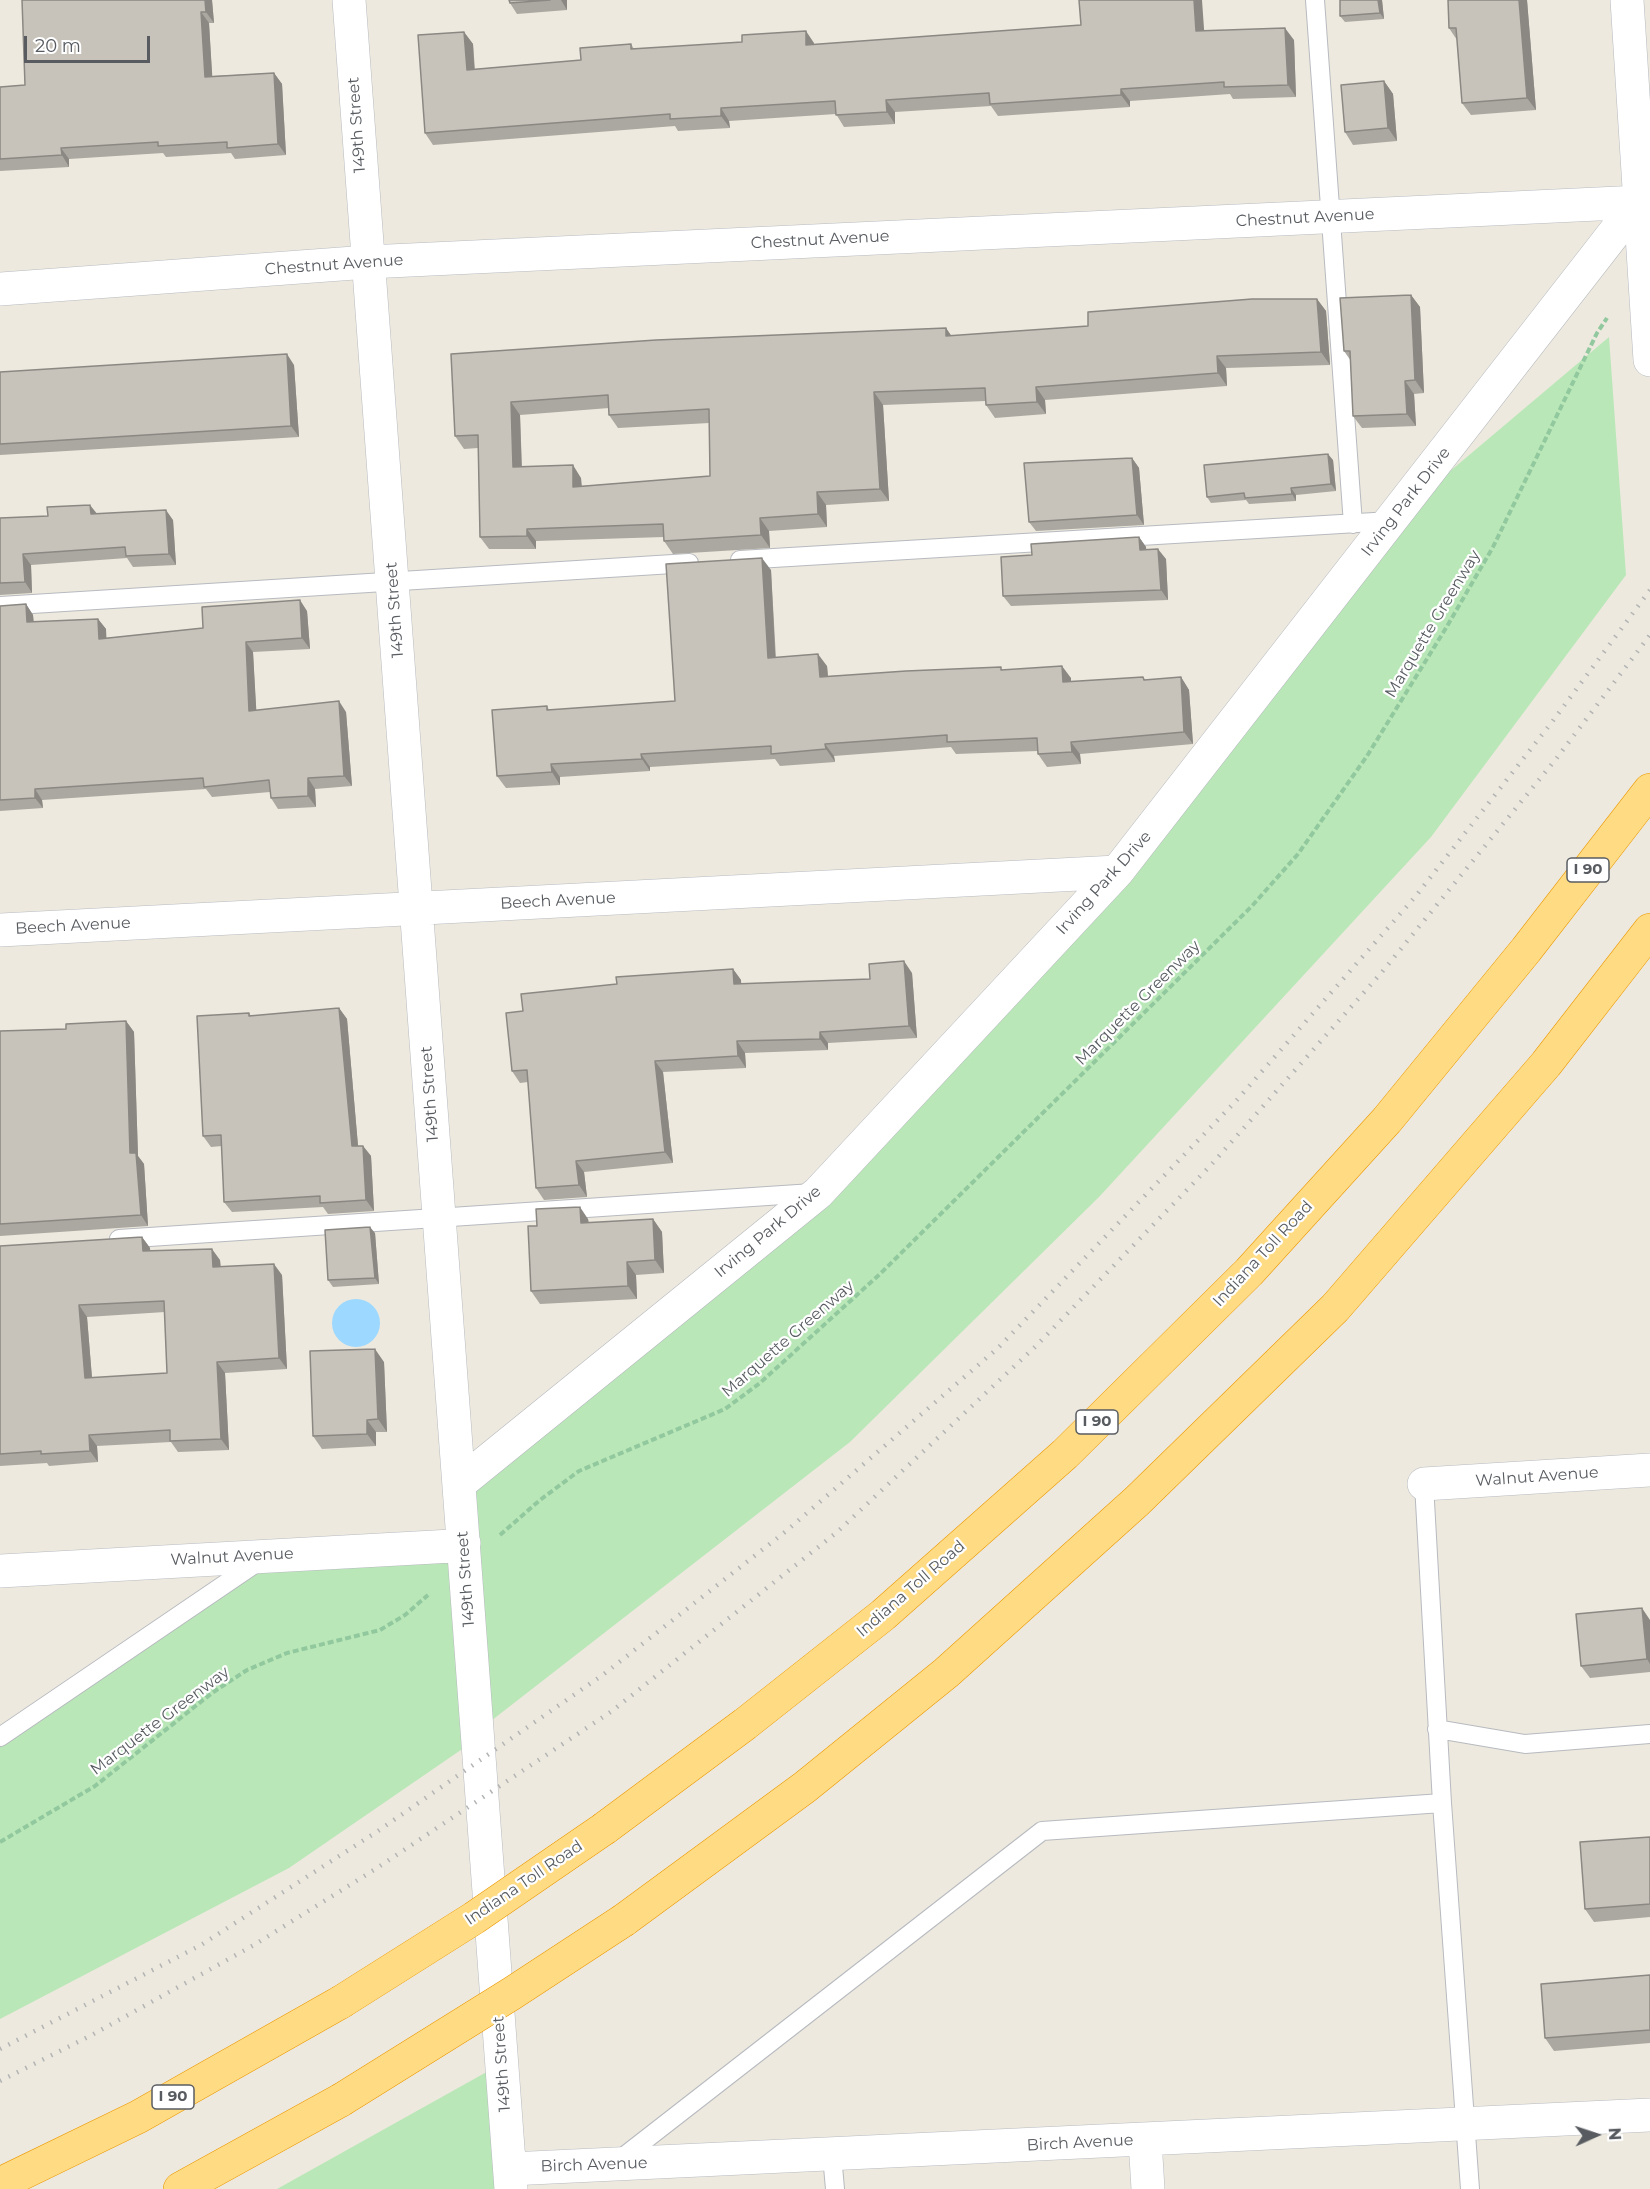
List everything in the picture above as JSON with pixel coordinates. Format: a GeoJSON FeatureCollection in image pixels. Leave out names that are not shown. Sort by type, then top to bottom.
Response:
{"type":"FeatureCollection","features":[{"type":"Feature","properties":{"kind":"highway","name":"Indiana Toll Road"},"geometry":{"type":"LineString","coordinates":[[0,2184],[138,2117],[341,2002],[474,1918],[605,1828],[883,1615],[1065,1454],[1256,1264],[1387,1120],[1526,950],[1650,790]]}},
{"type":"Feature","properties":{"kind":"highway"},"geometry":{"type":"LineString","coordinates":[[180,2189],[341,2100],[624,1920],[805,1787],[946,1673],[1137,1501],[1335,1308],[1546,1064],[1650,930]]}},
{"type":"Feature","properties":{"kind":"street","name":"149th Street"},"geometry":{"type":"LineString","coordinates":[[348,0],[510,2179]]}},
{"type":"Feature","properties":{"kind":"street"},"geometry":{"type":"LineString","coordinates":[[1627,0],[1645,195],[1650,360]]}},
{"type":"Feature","properties":{"kind":"street","name":"Chestnut Avenue"},"geometry":{"type":"LineString","coordinates":[[0,288],[368,262],[1330,216],[1645,195]]}},
{"type":"Feature","properties":{"kind":"street","name":"Irving Park Drive"},"geometry":{"type":"LineString","coordinates":[[459,1484],[818,1193],[1117,872],[1645,195]]}},
{"type":"Feature","properties":{"kind":"street","name":"Beech Avenue"},"geometry":{"type":"LineString","coordinates":[[0,930],[1117,872]]}},
{"type":"Feature","properties":{"kind":"street","name":"Walnut Avenue"},"geometry":{"type":"LineString","coordinates":[[1424,1484],[1650,1470]]}},
{"type":"Feature","properties":{"kind":"street","name":"Walnut Avenue"},"geometry":{"type":"LineString","coordinates":[[0,1571],[452,1546],[464,1543]]}},
{"type":"Feature","properties":{"kind":"street","name":"Birch Avenue"},"geometry":{"type":"LineString","coordinates":[[510,2179],[614,2164],[1650,2115]]}},
{"type":"Feature","properties":{"kind":"street"},"geometry":{"type":"LineString","coordinates":[[1145,2140],[1148,2189]]}},
{"type":"Feature","properties":{"kind":"lane"},"geometry":{"type":"LineString","coordinates":[[1315,0],[1353,524]]}},
{"type":"Feature","properties":{"kind":"lane"},"geometry":{"type":"LineString","coordinates":[[0,606],[1391,521]]}},
{"type":"Feature","properties":{"kind":"lane"},"geometry":{"type":"LineString","coordinates":[[107,1240],[440,1216],[818,1193]]}},
{"type":"Feature","properties":{"kind":"lane"},"geometry":{"type":"LineString","coordinates":[[1424,1484],[1437,1729],[1470,2189]]}},
{"type":"Feature","properties":{"kind":"lane"},"geometry":{"type":"LineString","coordinates":[[0,1737],[268,1555]]}},
{"type":"Feature","properties":{"kind":"lane"},"geometry":{"type":"LineString","coordinates":[[1437,1729],[1525,1744],[1650,1734]]}},
{"type":"Feature","properties":{"kind":"lane"},"geometry":{"type":"LineString","coordinates":[[614,2164],[1042,1831],[1442,1803]]}},
{"type":"Feature","properties":{"kind":"lane"},"geometry":{"type":"LineString","coordinates":[[832,2155],[835,2189]]}},
{"type":"Feature","properties":{"kind":"path","name":"Marquette Greenway"},"geometry":{"type":"LineString","coordinates":[[515,1523],[540,1500],[579,1471],[725,1409],[760,1383],[880,1274],[1252,906],[1298,854],[1353,775],[1446,628],[1493,547],[1597,333]]}},
{"type":"Feature","properties":{"kind":"path","name":"Marquette Greenway"},"geometry":{"type":"LineString","coordinates":[[0,1842],[95,1786],[212,1693],[247,1671],[287,1653],[380,1630],[405,1615],[435,1589]]}},
{"type":"Feature","properties":{"kind":"green space"},"geometry":{"type":"Polygon","coordinates":[[[1609,337],[1626,575],[1431,837],[1099,1197],[850,1442],[478,1731],[459,1484],[818,1193],[1075,916],[1391,521],[1609,337]]]}},
{"type":"Feature","properties":{"kind":"green space"},"geometry":{"type":"Polygon","coordinates":[[[452,1546],[471,1743],[289,1868],[0,2019],[0,1737],[268,1555],[452,1546]]]}},
{"type":"Feature","properties":{"kind":"green space"},"geometry":{"type":"Polygon","coordinates":[[[492,2069],[501,2189],[277,2189],[492,2069]]]}},
{"type":"Feature","properties":{"kind":"water"},"geometry":{"type":"Polygon","coordinates":[[[351,1299],[361,1299],[373,1306],[380,1318],[380,1328],[373,1340],[361,1347],[351,1347],[336,1336],[332,1328],[332,1318],[343,1303],[351,1299]]]}},
{"type":"Feature","properties":{"kind":"building"},"geometry":{"type":"Polygon","coordinates":[[[22,0],[205,0],[206,12],[201,12],[205,77],[274,73],[278,144],[227,148],[227,142],[158,146],[158,142],[61,148],[62,155],[0,159],[0,87],[25,85],[22,0]]]}},
{"type":"Feature","properties":{"kind":"building"},"geometry":{"type":"Polygon","coordinates":[[[509,0],[550,0],[510,3],[509,0]]]}},
{"type":"Feature","properties":{"kind":"building"},"geometry":{"type":"Polygon","coordinates":[[[1079,0],[1194,0],[1196,31],[1285,28],[1288,85],[1224,87],[1224,82],[1121,89],[1121,95],[990,104],[989,93],[886,100],[887,112],[836,115],[835,101],[721,108],[721,116],[670,119],[670,114],[425,133],[418,35],[464,32],[467,70],[581,60],[580,48],[631,44],[631,49],[742,42],[742,35],[806,31],[806,45],[1081,25],[1079,0]]]}},
{"type":"Feature","properties":{"kind":"building"},"geometry":{"type":"Polygon","coordinates":[[[1340,0],[1378,0],[1380,13],[1340,16],[1340,0]]]}},
{"type":"Feature","properties":{"kind":"building"},"geometry":{"type":"Polygon","coordinates":[[[1448,0],[1519,0],[1527,98],[1462,103],[1456,28],[1449,28],[1448,0]]]}},
{"type":"Feature","properties":{"kind":"building"},"geometry":{"type":"Polygon","coordinates":[[[1384,81],[1388,128],[1345,132],[1341,85],[1384,81]]]}},
{"type":"Feature","properties":{"kind":"building"},"geometry":{"type":"Polygon","coordinates":[[[1411,295],[1415,380],[1405,381],[1407,414],[1353,416],[1350,351],[1344,351],[1340,298],[1411,295]]]}},
{"type":"Feature","properties":{"kind":"building"},"geometry":{"type":"Polygon","coordinates":[[[1252,299],[1317,299],[1321,352],[1217,356],[1218,373],[1036,387],[1037,402],[986,405],[985,388],[874,392],[880,489],[817,492],[818,514],[760,518],[761,535],[664,541],[663,524],[527,529],[527,536],[480,537],[478,435],[455,436],[451,354],[656,340],[946,328],[946,336],[1088,326],[1088,312],[1252,299]],[[608,395],[511,402],[513,467],[573,465],[573,487],[710,476],[709,409],[609,415],[608,395]]]}},
{"type":"Feature","properties":{"kind":"building"},"geometry":{"type":"Polygon","coordinates":[[[287,354],[291,426],[0,444],[0,372],[287,354]]]}},
{"type":"Feature","properties":{"kind":"building"},"geometry":{"type":"Polygon","coordinates":[[[1328,454],[1331,484],[1291,488],[1292,494],[1245,498],[1244,493],[1207,497],[1204,465],[1328,454]]]}},
{"type":"Feature","properties":{"kind":"building"},"geometry":{"type":"Polygon","coordinates":[[[1132,458],[1137,515],[1029,522],[1024,463],[1132,458]]]}},
{"type":"Feature","properties":{"kind":"building"},"geometry":{"type":"Polygon","coordinates":[[[90,505],[91,514],[166,510],[169,554],[126,556],[125,547],[23,554],[25,582],[0,583],[0,518],[48,516],[47,507],[90,505]]]}},
{"type":"Feature","properties":{"kind":"building"},"geometry":{"type":"Polygon","coordinates":[[[1139,537],[1140,550],[1158,549],[1161,590],[1003,596],[1001,557],[1032,555],[1031,544],[1139,537]]]}},
{"type":"Feature","properties":{"kind":"building"},"geometry":{"type":"Polygon","coordinates":[[[762,558],[768,658],[818,654],[820,677],[906,671],[1001,667],[1001,670],[1062,666],[1063,682],[1181,677],[1184,732],[1071,742],[1072,752],[1038,754],[1037,738],[947,742],[947,735],[825,744],[826,749],[771,754],[771,746],[641,754],[642,759],[551,764],[552,772],[497,776],[492,710],[547,706],[547,710],[675,701],[666,564],[762,558]]]}},
{"type":"Feature","properties":{"kind":"building"},"geometry":{"type":"Polygon","coordinates":[[[300,600],[302,638],[246,642],[249,711],[339,701],[344,776],[308,778],[308,796],[271,798],[269,780],[204,787],[203,778],[35,789],[35,798],[0,800],[0,606],[26,604],[27,622],[98,619],[99,639],[203,628],[202,607],[300,600]]]}},
{"type":"Feature","properties":{"kind":"building"},"geometry":{"type":"Polygon","coordinates":[[[904,961],[909,1026],[820,1032],[820,1039],[737,1041],[738,1056],[655,1061],[665,1152],[576,1161],[579,1185],[536,1188],[527,1070],[512,1071],[506,1013],[523,1011],[521,994],[617,984],[616,977],[733,969],[734,984],[870,979],[869,964],[904,961]]]}},
{"type":"Feature","properties":{"kind":"building"},"geometry":{"type":"Polygon","coordinates":[[[339,1008],[352,1146],[363,1146],[366,1200],[320,1203],[320,1196],[224,1202],[221,1135],[203,1136],[197,1016],[249,1013],[249,1016],[339,1008]]]}},
{"type":"Feature","properties":{"kind":"building"},"geometry":{"type":"Polygon","coordinates":[[[126,1021],[130,1153],[136,1153],[141,1215],[0,1224],[0,1031],[66,1029],[66,1024],[126,1021]]]}},
{"type":"Feature","properties":{"kind":"building"},"geometry":{"type":"Polygon","coordinates":[[[580,1207],[581,1223],[653,1219],[655,1260],[627,1262],[628,1286],[531,1291],[528,1226],[537,1226],[536,1209],[580,1207]]]}},
{"type":"Feature","properties":{"kind":"building"},"geometry":{"type":"Polygon","coordinates":[[[370,1227],[375,1278],[328,1280],[325,1230],[370,1227]]]}},
{"type":"Feature","properties":{"kind":"building"},"geometry":{"type":"Polygon","coordinates":[[[142,1237],[143,1251],[212,1249],[213,1267],[274,1264],[279,1358],[217,1362],[221,1439],[170,1441],[170,1430],[89,1435],[90,1451],[0,1454],[0,1246],[142,1237]],[[164,1301],[79,1305],[85,1378],[167,1373],[164,1301]]]}},
{"type":"Feature","properties":{"kind":"building"},"geometry":{"type":"Polygon","coordinates":[[[375,1349],[378,1419],[367,1420],[367,1434],[313,1436],[310,1351],[375,1349]]]}},
{"type":"Feature","properties":{"kind":"building"},"geometry":{"type":"Polygon","coordinates":[[[1642,1608],[1647,1659],[1581,1666],[1576,1614],[1642,1608]]]}},
{"type":"Feature","properties":{"kind":"building"},"geometry":{"type":"Polygon","coordinates":[[[1650,1837],[1650,1904],[1585,1909],[1580,1842],[1650,1837]]]}},
{"type":"Feature","properties":{"kind":"building"},"geometry":{"type":"Polygon","coordinates":[[[1650,1975],[1650,2030],[1545,2038],[1541,1984],[1650,1975]]]}},
{"type":"Feature","properties":{"kind":"railway"},"geometry":{"type":"LineString","coordinates":[[0,2049],[201,1945],[378,1831],[604,1674],[785,1532],[998,1348],[1236,1101],[1415,897],[1552,722],[1650,590]]}},
{"type":"Feature","properties":{"kind":"railway"},"geometry":{"type":"LineString","coordinates":[[0,2081],[90,2036],[254,1945],[377,1868],[612,1711],[836,1533],[1035,1347],[1211,1165],[1382,972],[1556,759],[1650,635]]}}]}
